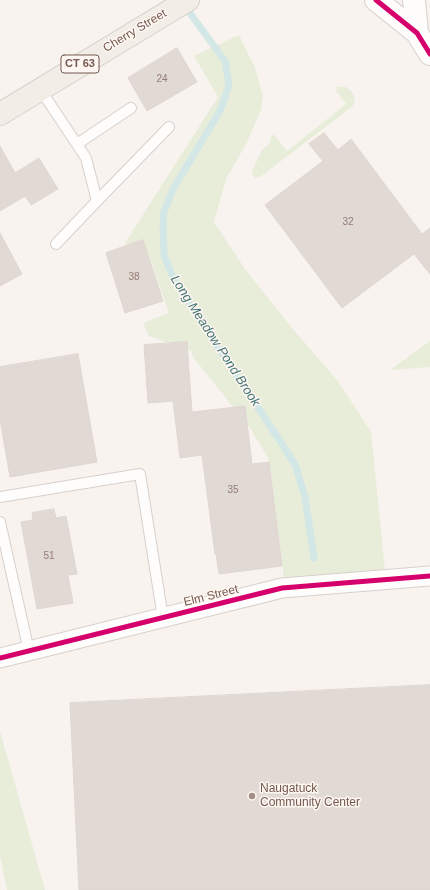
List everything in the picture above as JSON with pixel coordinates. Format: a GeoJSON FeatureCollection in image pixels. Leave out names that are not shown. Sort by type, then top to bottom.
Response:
{"type":"FeatureCollection","features":[{"type":"Feature","properties":{"kind":"main road","name":"Cherry Street"},"geometry":{"type":"LineString","coordinates":[[0,114],[188,0]]}},
{"type":"Feature","properties":{"kind":"street"},"geometry":{"type":"LineString","coordinates":[[376,0],[417,33],[430,54]]}},
{"type":"Feature","properties":{"kind":"street"},"geometry":{"type":"LineString","coordinates":[[414,0],[417,33]]}},
{"type":"Feature","properties":{"kind":"street","name":"Elm Street"},"geometry":{"type":"LineString","coordinates":[[0,658],[282,588],[430,576]]}},
{"type":"Feature","properties":{"kind":"lane"},"geometry":{"type":"LineString","coordinates":[[40,89],[86,158],[97,201]]}},
{"type":"Feature","properties":{"kind":"lane"},"geometry":{"type":"LineString","coordinates":[[77,144],[131,108]]}},
{"type":"Feature","properties":{"kind":"lane"},"geometry":{"type":"LineString","coordinates":[[56,244],[169,127]]}},
{"type":"Feature","properties":{"kind":"lane"},"geometry":{"type":"LineString","coordinates":[[0,497],[140,474],[163,618]]}},
{"type":"Feature","properties":{"kind":"lane"},"geometry":{"type":"LineString","coordinates":[[0,522],[29,651]]}},
{"type":"Feature","properties":{"kind":"green space"},"geometry":{"type":"Polygon","coordinates":[[[239,35],[255,68],[263,96],[261,110],[246,144],[226,179],[214,222],[245,269],[292,328],[338,381],[371,432],[385,571],[284,579],[270,466],[267,456],[250,428],[193,357],[191,351],[149,336],[143,323],[169,313],[150,259],[133,265],[125,243],[218,97],[194,56],[239,35]]]}},
{"type":"Feature","properties":{"kind":"green space"},"geometry":{"type":"Polygon","coordinates":[[[337,87],[343,87],[351,91],[355,99],[353,106],[260,177],[255,178],[252,171],[262,150],[269,144],[272,135],[274,135],[287,151],[346,104],[336,91],[337,87]]]}},
{"type":"Feature","properties":{"kind":"green space"},"geometry":{"type":"Polygon","coordinates":[[[430,341],[430,367],[390,370],[430,341]]]}},
{"type":"Feature","properties":{"kind":"green space"},"geometry":{"type":"Polygon","coordinates":[[[0,731],[45,890],[7,890],[0,856],[0,731]]]}},
{"type":"Feature","properties":{"kind":"building"},"geometry":{"type":"Polygon","coordinates":[[[177,48],[197,82],[147,111],[128,78],[177,48]]]}},
{"type":"Feature","properties":{"kind":"building"},"geometry":{"type":"Polygon","coordinates":[[[324,133],[338,150],[351,139],[422,234],[430,228],[430,274],[414,254],[342,308],[265,205],[323,161],[309,144],[324,133]]]}},
{"type":"Feature","properties":{"kind":"building"},"geometry":{"type":"Polygon","coordinates":[[[0,146],[15,173],[39,158],[58,189],[31,205],[25,196],[0,211],[0,146]]]}},
{"type":"Feature","properties":{"kind":"building"},"geometry":{"type":"Polygon","coordinates":[[[0,233],[22,274],[0,286],[0,233]]]}},
{"type":"Feature","properties":{"kind":"building"},"geometry":{"type":"Polygon","coordinates":[[[143,240],[163,301],[125,313],[106,253],[143,240]]]}},
{"type":"Feature","properties":{"kind":"building"},"geometry":{"type":"Polygon","coordinates":[[[187,342],[192,412],[245,406],[252,464],[269,462],[282,566],[219,574],[202,455],[180,458],[173,401],[148,403],[144,345],[187,342]]]}},
{"type":"Feature","properties":{"kind":"building"},"geometry":{"type":"Polygon","coordinates":[[[78,354],[97,462],[10,477],[0,419],[0,367],[78,354]]]}},
{"type":"Feature","properties":{"kind":"building"},"geometry":{"type":"Polygon","coordinates":[[[54,509],[56,518],[66,516],[77,574],[68,575],[73,603],[37,609],[21,522],[33,520],[32,513],[54,509]]]}},
{"type":"Feature","properties":{"kind":"building","name":"Naugatuck Community Center"},"geometry":{"type":"Polygon","coordinates":[[[430,685],[430,890],[79,890],[70,703],[430,685]]]}},
{"type":"Feature","properties":{"kind":"waterway","name":"Long Meadow Pond Brook"},"geometry":{"type":"LineString","coordinates":[[184,5],[225,61],[229,85],[220,111],[173,189],[164,212],[164,255],[174,280],[295,464],[305,497],[314,558]]}},
{"type":"Feature","properties":{"kind":"cycle path"},"geometry":{"type":"LineString","coordinates":[[376,0],[417,33],[430,54]]}},
{"type":"Feature","properties":{"kind":"cycle path"},"geometry":{"type":"LineString","coordinates":[[0,658],[282,588],[430,576]]}},
{"type":"Feature","properties":{"kind":"place","name":"Naugatuck Community Center"},"geometry":{"type":"Point","coordinates":[252,796]}}]}
